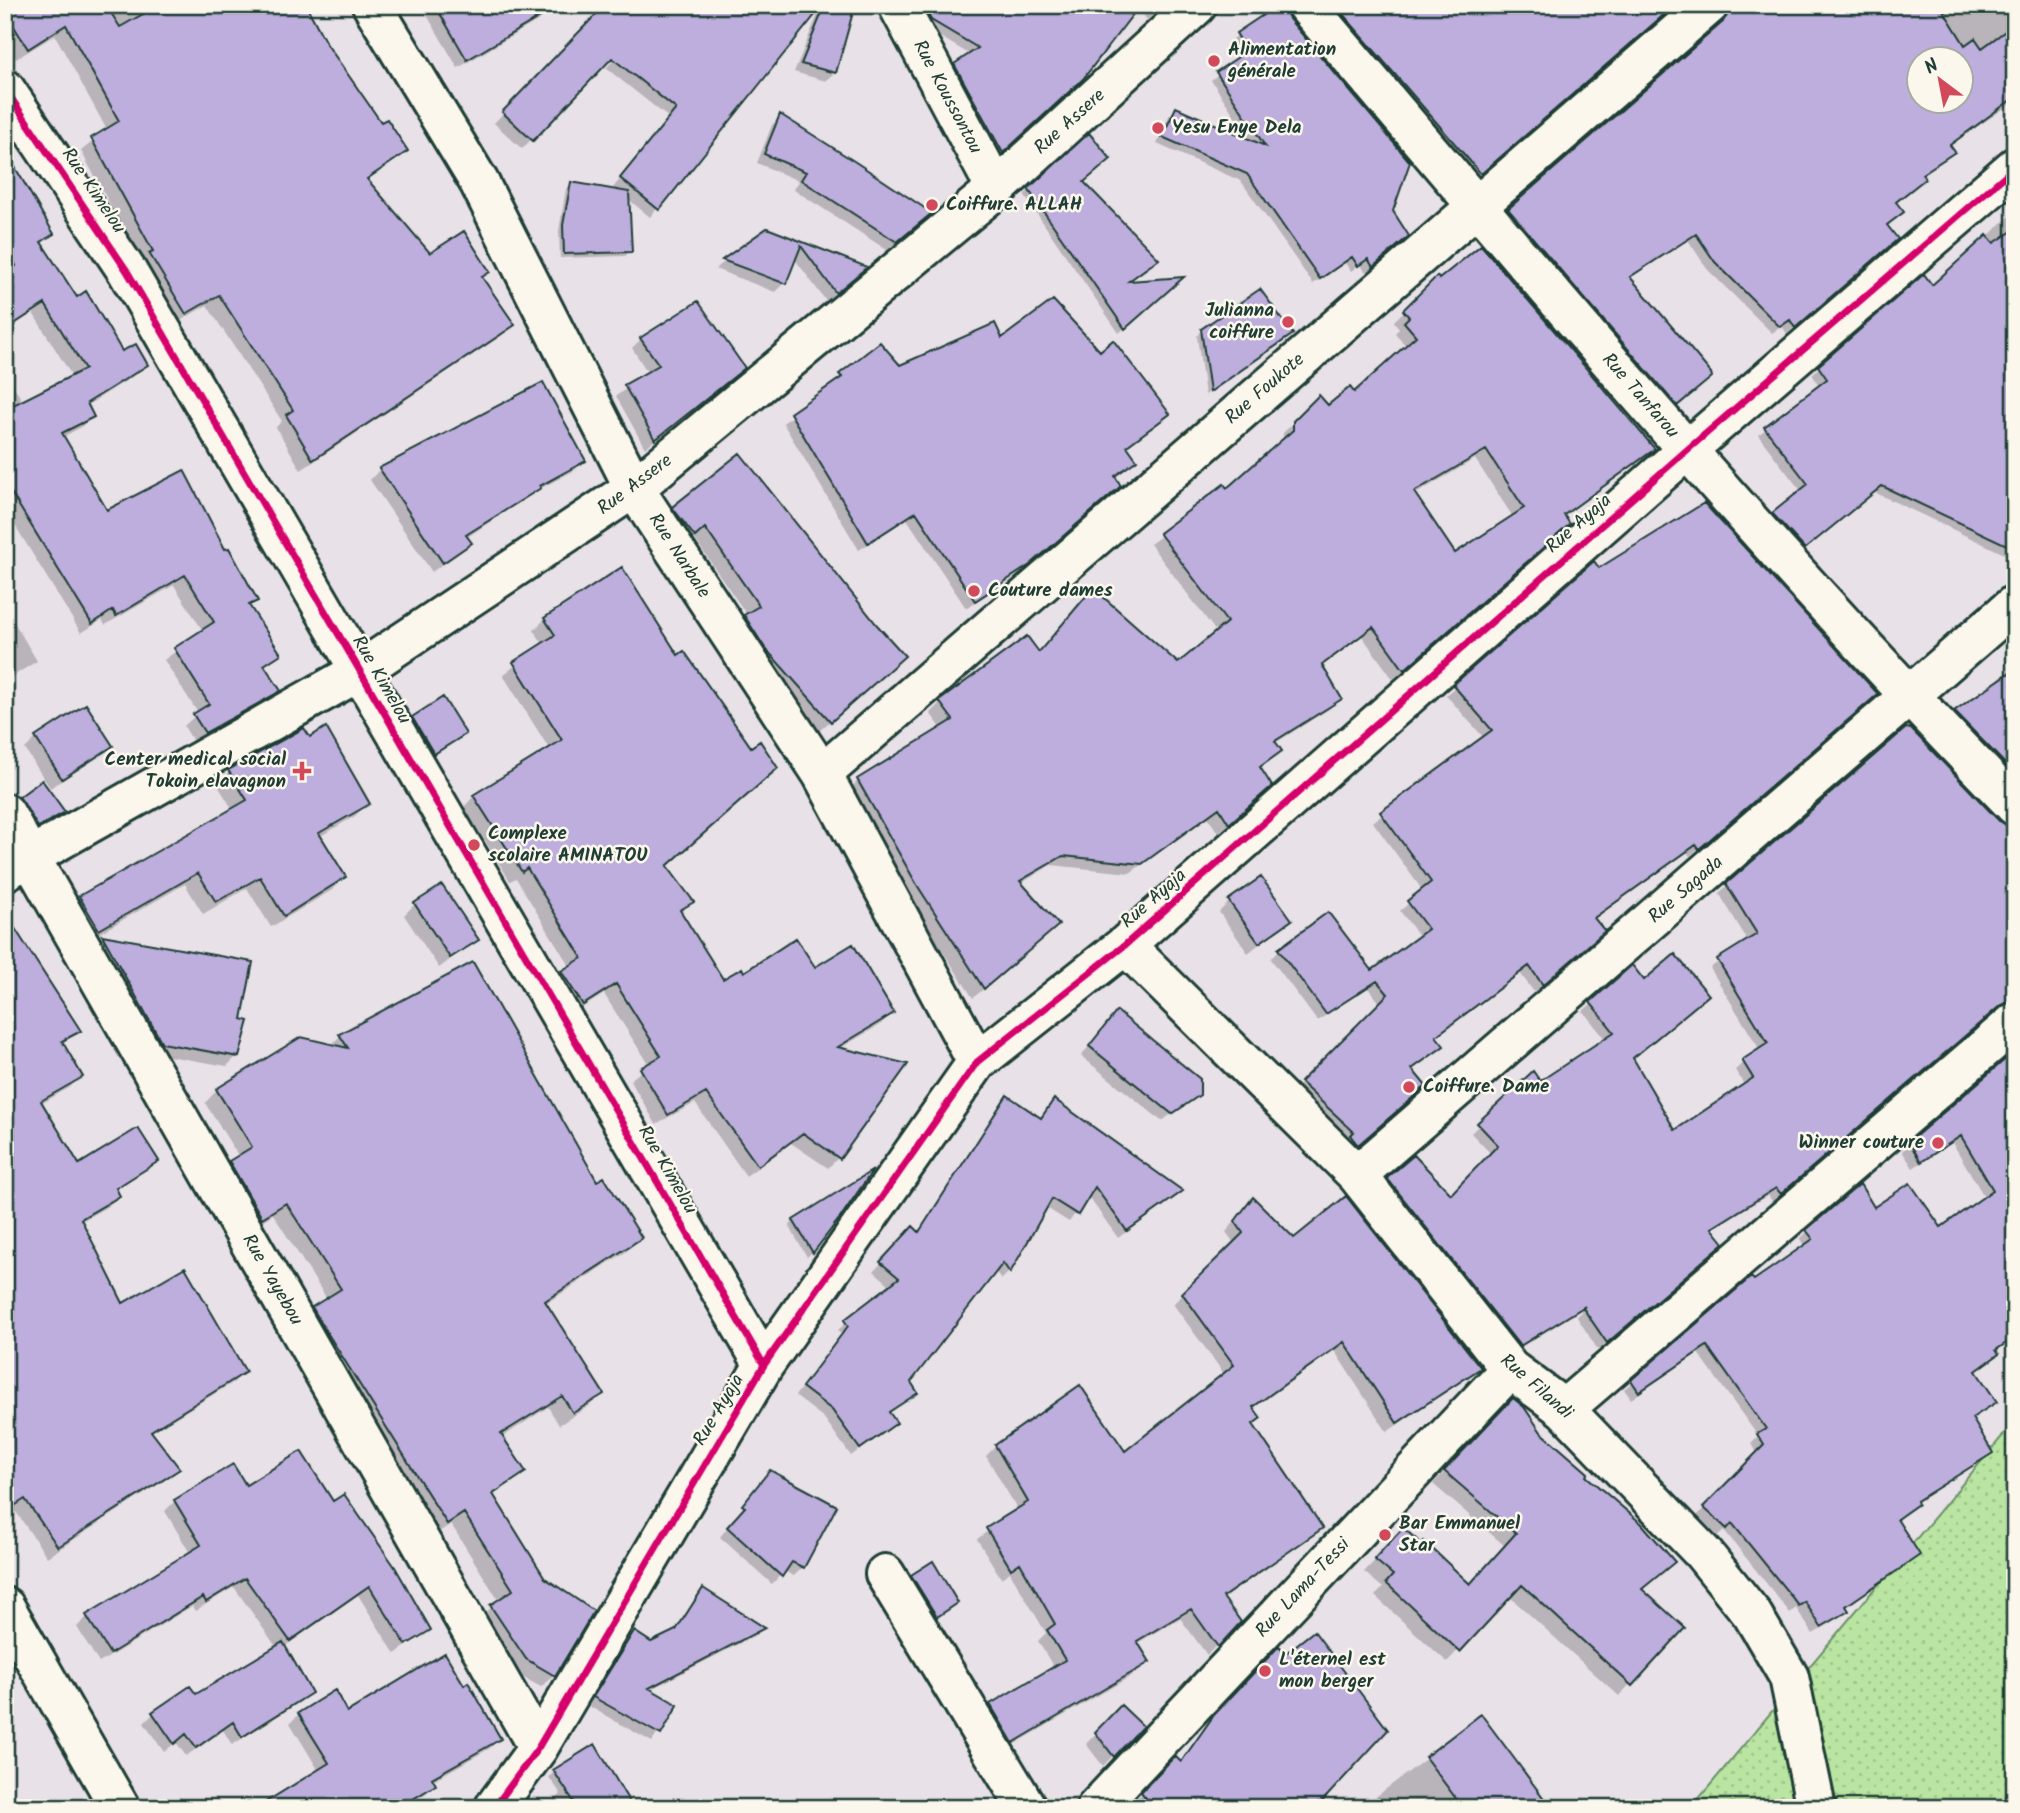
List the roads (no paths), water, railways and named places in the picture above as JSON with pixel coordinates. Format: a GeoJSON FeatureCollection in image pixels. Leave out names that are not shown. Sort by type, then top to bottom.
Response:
{"type":"FeatureCollection","features":[{"type":"Feature","properties":{"kind":"street","name":"Rue Narbale"},"geometry":{"type":"LineString","coordinates":[[372,5],[479,182],[634,488],[822,774],[977,1062]]}},
{"type":"Feature","properties":{"kind":"street","name":"Rue Koussontou"},"geometry":{"type":"LineString","coordinates":[[898,5],[996,189]]}},
{"type":"Feature","properties":{"kind":"street","name":"Rue Assere"},"geometry":{"type":"LineString","coordinates":[[18,863],[358,672],[634,488],[996,189],[1197,5]]}},
{"type":"Feature","properties":{"kind":"street","name":"Rue Tanfarou"},"geometry":{"type":"LineString","coordinates":[[1306,5],[1687,450],[1908,696],[2015,806]]}},
{"type":"Feature","properties":{"kind":"street","name":"Rue Foukote"},"geometry":{"type":"LineString","coordinates":[[822,774],[1709,5]]}},
{"type":"Feature","properties":{"kind":"street","name":"Rue Kimelou"},"geometry":{"type":"LineString","coordinates":[[5,89],[127,271],[358,672],[764,1365]]}},
{"type":"Feature","properties":{"kind":"street","name":"Rue Ayaja"},"geometry":{"type":"LineString","coordinates":[[494,1808],[538,1748],[764,1365],[977,1062],[1125,945],[1687,450],[2015,167]]}},
{"type":"Feature","properties":{"kind":"street","name":"Rue Sagada"},"geometry":{"type":"LineString","coordinates":[[1357,1175],[2015,604]]}},
{"type":"Feature","properties":{"kind":"street","name":"Rue Yayebou"},"geometry":{"type":"LineString","coordinates":[[5,813],[18,863],[538,1748]]}},
{"type":"Feature","properties":{"kind":"street","name":"Rue Filandi"},"geometry":{"type":"LineString","coordinates":[[1125,945],[1357,1175],[1510,1369],[1564,1409],[1703,1553],[1752,1614],[1789,1677],[1816,1808]]}},
{"type":"Feature","properties":{"kind":"street"},"geometry":{"type":"LineString","coordinates":[[1564,1409],[2015,1022]]}},
{"type":"Feature","properties":{"kind":"street","name":"Rue Lama-Tessi"},"geometry":{"type":"LineString","coordinates":[[1096,1808],[1510,1369]]}},
{"type":"Feature","properties":{"kind":"street"},"geometry":{"type":"LineString","coordinates":[[885,1574],[1027,1808]]}},
{"type":"Feature","properties":{"kind":"street"},"geometry":{"type":"LineString","coordinates":[[5,1607],[120,1808]]}},
{"type":"Feature","properties":{"kind":"place","name":"Alimentation générale"},"geometry":{"type":"Point","coordinates":[1214,61]}},
{"type":"Feature","properties":{"kind":"place","name":"Yesu Enye Dela"},"geometry":{"type":"Point","coordinates":[1158,128]}},
{"type":"Feature","properties":{"kind":"place","name":"Coiffure. ALLAH"},"geometry":{"type":"Point","coordinates":[932,205]}},
{"type":"Feature","properties":{"kind":"place","name":"Julianna coiffure"},"geometry":{"type":"Point","coordinates":[1288,322]}},
{"type":"Feature","properties":{"kind":"place","name":"Couture dames"},"geometry":{"type":"Point","coordinates":[974,591]}},
{"type":"Feature","properties":{"kind":"place","name":"Center medical social Tokoin elavagnon"},"geometry":{"type":"Point","coordinates":[302,771]}},
{"type":"Feature","properties":{"kind":"place","name":"Complexe scolaire AMINATOU"},"geometry":{"type":"Point","coordinates":[474,845]}},
{"type":"Feature","properties":{"kind":"place","name":"Coiffure. Dame"},"geometry":{"type":"Point","coordinates":[1409,1087]}},
{"type":"Feature","properties":{"kind":"place","name":"Winner couture"},"geometry":{"type":"Point","coordinates":[1938,1143]}},
{"type":"Feature","properties":{"kind":"place","name":"Bar Emmanuel Star"},"geometry":{"type":"Point","coordinates":[1385,1535]}},
{"type":"Feature","properties":{"kind":"place","name":"L'éternel est mon berger"},"geometry":{"type":"Point","coordinates":[1265,1671]}}]}
